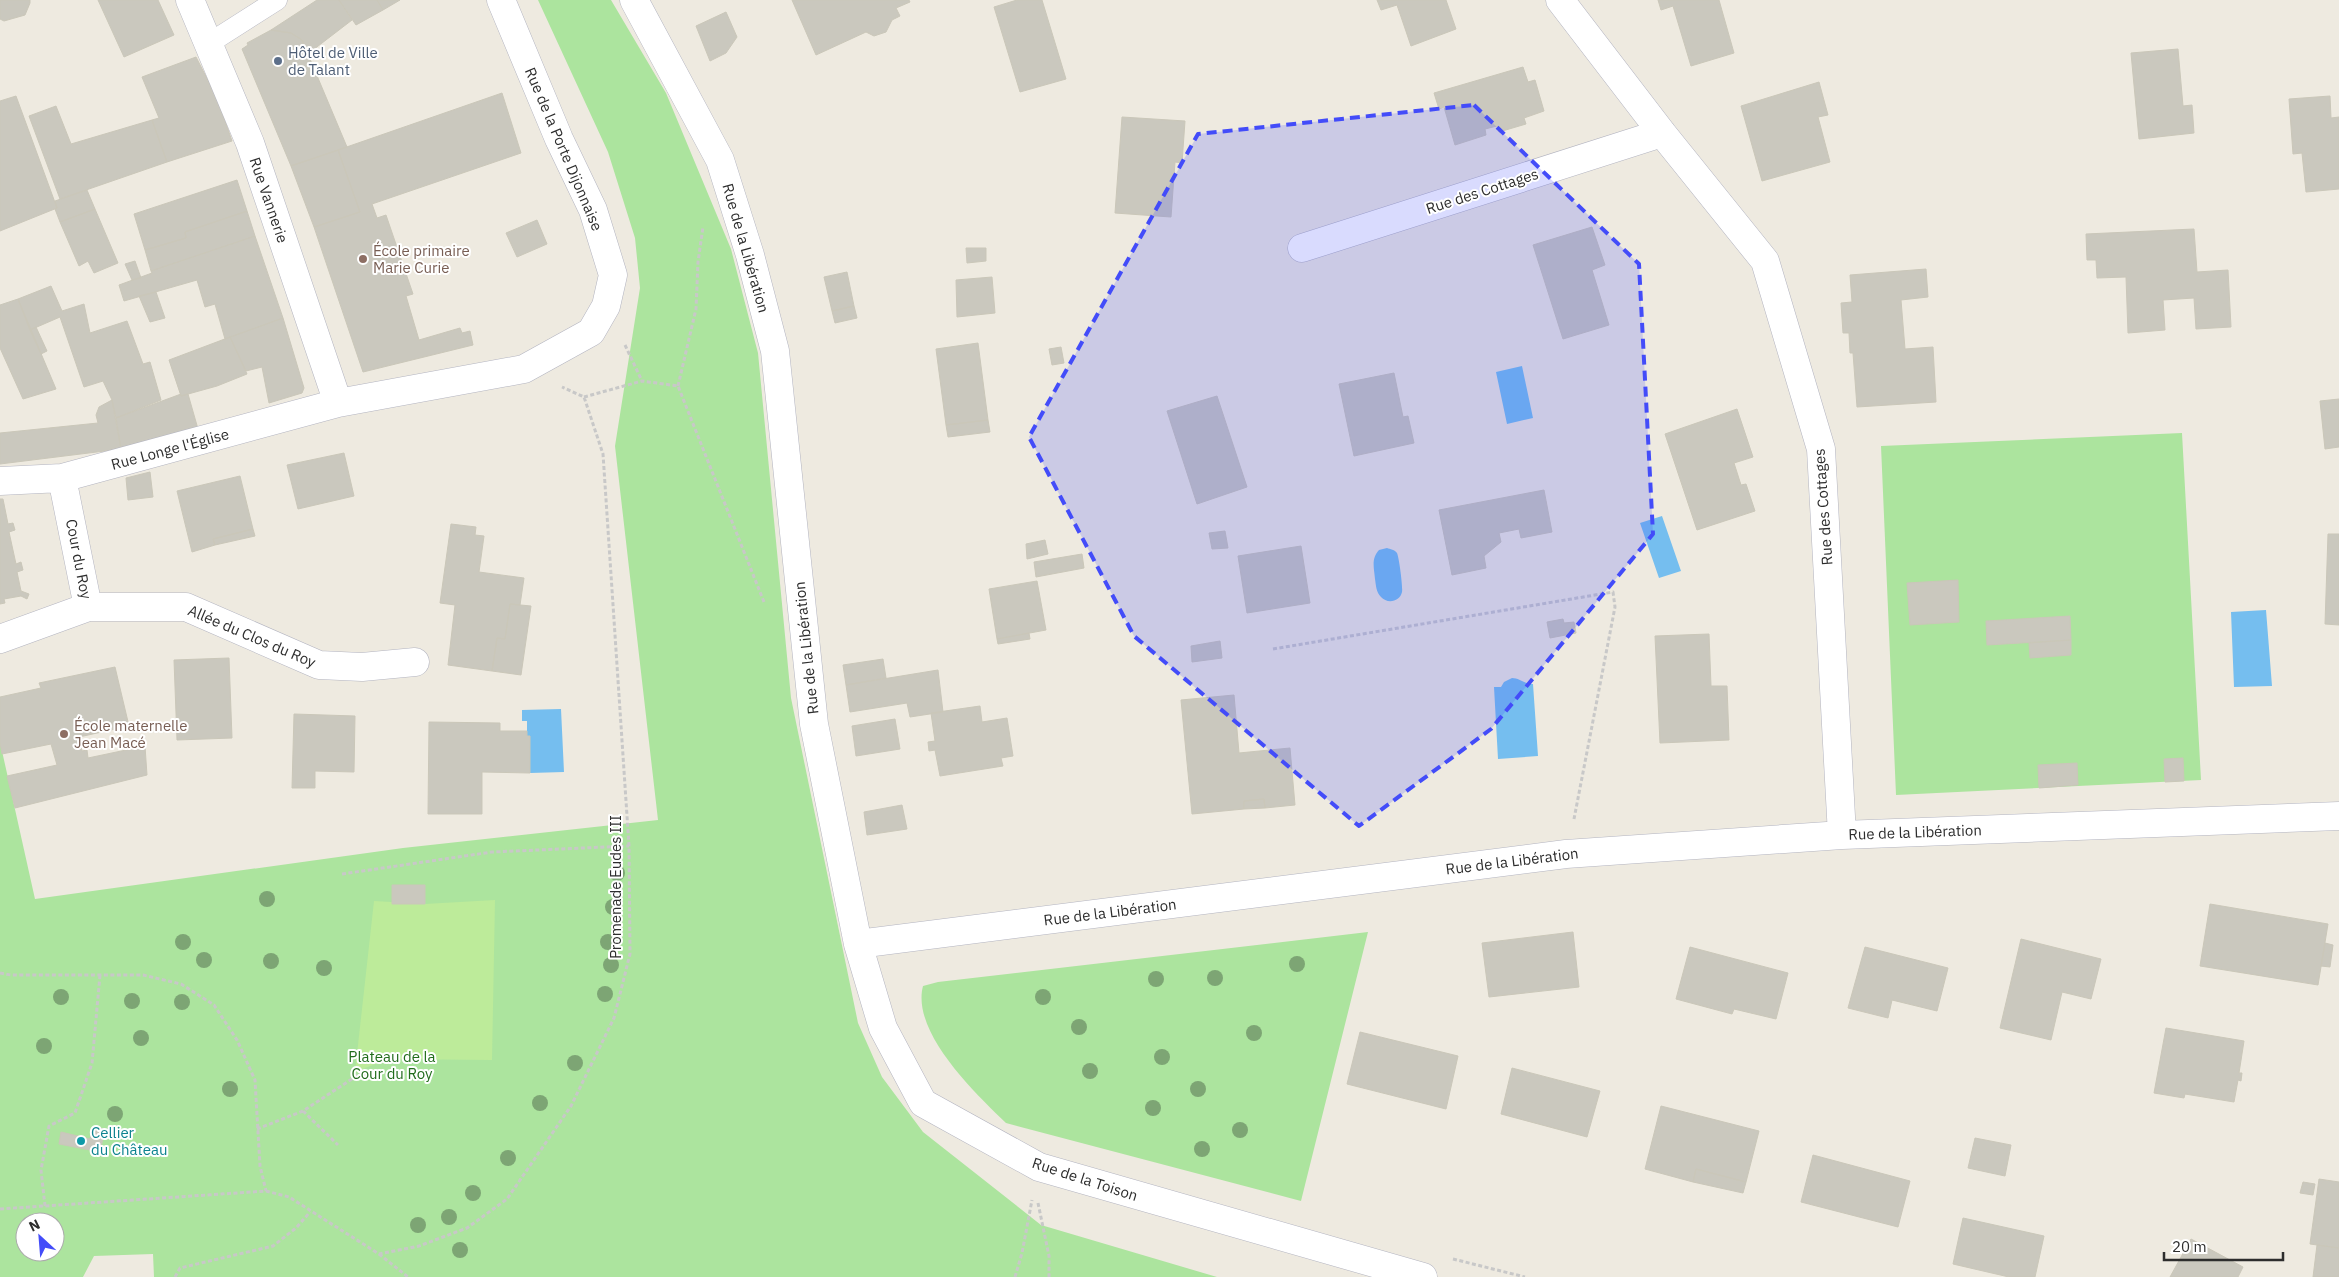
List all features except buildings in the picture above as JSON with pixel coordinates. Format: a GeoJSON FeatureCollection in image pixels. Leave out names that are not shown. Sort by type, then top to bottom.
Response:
{"type":"FeatureCollection","features":[{"type":"Feature","properties":{"kind":"street","name":"Rue Vannerie"},"geometry":{"type":"LineString","coordinates":[[190,0],[250,143],[338,403]]}},
{"type":"Feature","properties":{"kind":"street","name":"Rue de la Porte Dijonnaise"},"geometry":{"type":"LineString","coordinates":[[338,403],[524,369],[591,332],[606,306],[613,275],[593,210],[559,138],[501,0]]}},
{"type":"Feature","properties":{"kind":"street","name":"Rue de la Libération"},"geometry":{"type":"LineString","coordinates":[[634,0],[720,160],[750,255],[775,351],[814,724],[858,944],[1566,854],[1842,835],[2339,816]]}},
{"type":"Feature","properties":{"kind":"street","name":"Rue des Cottages"},"geometry":{"type":"LineString","coordinates":[[1560,0],[1662,133],[1765,261],[1821,449],[1842,835]]}},
{"type":"Feature","properties":{"kind":"street","name":"Rue des Cottages"},"geometry":{"type":"LineString","coordinates":[[1302,248],[1662,133]]}},
{"type":"Feature","properties":{"kind":"street","name":"Rue Longe l'Église"},"geometry":{"type":"LineString","coordinates":[[0,481],[62,478],[338,403]]}},
{"type":"Feature","properties":{"kind":"street","name":"Cour du Roy"},"geometry":{"type":"LineString","coordinates":[[0,640],[88,607],[62,478]]}},
{"type":"Feature","properties":{"kind":"street","name":"Allée du Clos du Roy"},"geometry":{"type":"LineString","coordinates":[[88,607],[186,607],[320,665],[362,667],[415,662]]}},
{"type":"Feature","properties":{"kind":"street","name":"Rue de la Toison"},"geometry":{"type":"LineString","coordinates":[[858,944],[883,1028],[923,1103],[1039,1167],[1423,1277]]}},
{"type":"Feature","properties":{"kind":"lane"},"geometry":{"type":"LineString","coordinates":[[208,44],[277,0]]}},
{"type":"Feature","properties":{"kind":"path"},"geometry":{"type":"LineString","coordinates":[[704,221],[698,262],[696,310],[678,386],[766,606]]}},
{"type":"Feature","properties":{"kind":"path","name":"Promenade Eudes III"},"geometry":{"type":"LineString","coordinates":[[379,1254],[420,1246],[467,1228],[507,1199],[571,1106],[614,1018],[630,954],[629,846],[603,454],[584,397],[642,381],[678,386]]}},
{"type":"Feature","properties":{"kind":"path"},"geometry":{"type":"LineString","coordinates":[[1273,649],[1612,592],[1615,607],[1566,854]]}},
{"type":"Feature","properties":{"kind":"path"},"geometry":{"type":"LineString","coordinates":[[342,874],[492,852],[629,846]]}},
{"type":"Feature","properties":{"kind":"path"},"geometry":{"type":"LineString","coordinates":[[0,973],[142,975],[181,984],[214,1005],[236,1040],[255,1080],[260,1166],[266,1191]]}},
{"type":"Feature","properties":{"kind":"path"},"geometry":{"type":"LineString","coordinates":[[45,1206],[41,1170],[48,1126],[75,1112],[92,1063],[100,975]]}},
{"type":"Feature","properties":{"kind":"path"},"geometry":{"type":"LineString","coordinates":[[257,1128],[303,1111],[361,1073]]}},
{"type":"Feature","properties":{"kind":"path"},"geometry":{"type":"LineString","coordinates":[[303,1111],[338,1145]]}},
{"type":"Feature","properties":{"kind":"path"},"geometry":{"type":"LineString","coordinates":[[1015,1277],[1022,1254],[1039,1167]]}},
{"type":"Feature","properties":{"kind":"path"},"geometry":{"type":"LineString","coordinates":[[1039,1167],[1038,1206],[1049,1256],[1049,1277]]}},
{"type":"Feature","properties":{"kind":"path"},"geometry":{"type":"LineString","coordinates":[[0,1209],[266,1191],[289,1198],[379,1254],[408,1277]]}},
{"type":"Feature","properties":{"kind":"path"},"geometry":{"type":"LineString","coordinates":[[175,1277],[180,1268],[273,1246],[296,1228],[310,1212]]}},
{"type":"Feature","properties":{"kind":"path"},"geometry":{"type":"LineString","coordinates":[[1451,1259],[1525,1277]]}},
{"type":"Feature","properties":{"kind":"highlighted area"},"geometry":{"type":"Polygon","coordinates":[[[1474,105],[1639,264],[1653,534],[1491,729],[1359,826],[1134,636],[1029,437],[1198,134],[1474,105]]]}},
{"type":"Feature","properties":{"kind":"green space","name":"Plateau de la Cour du Roy"},"geometry":{"type":"Polygon","coordinates":[[[538,0],[611,0],[666,93],[731,249],[758,353],[791,698],[858,1023],[882,1077],[923,1132],[1041,1225],[1217,1277],[154,1277],[153,1254],[94,1256],[83,1277],[0,1277],[0,742],[35,899],[403,848],[658,820],[615,446],[640,288],[635,238],[608,152],[538,0]]]}},
{"type":"Feature","properties":{"kind":"green space"},"geometry":{"type":"Polygon","coordinates":[[[2182,433],[2201,780],[1896,795],[1881,446],[2182,433]]]}},
{"type":"Feature","properties":{"kind":"green space"},"geometry":{"type":"Polygon","coordinates":[[[495,900],[492,1060],[388,1059],[355,1072],[374,901],[425,904],[495,900]]]}},
{"type":"Feature","properties":{"kind":"green space"},"geometry":{"type":"Polygon","coordinates":[[[1368,932],[1301,1201],[1006,1123],[963,1079],[948,1060],[936,1042],[927,1023],[922,1004],[923,986],[938,982],[1368,932]]]}},
{"type":"Feature","properties":{"kind":"water"},"geometry":{"type":"Polygon","coordinates":[[[1522,366],[1533,418],[1507,424],[1496,372],[1522,366]]]}},
{"type":"Feature","properties":{"kind":"water"},"geometry":{"type":"Polygon","coordinates":[[[1662,516],[1681,571],[1659,578],[1640,523],[1662,516]]]}},
{"type":"Feature","properties":{"kind":"water"},"geometry":{"type":"Polygon","coordinates":[[[1387,548],[1397,553],[1399,560],[1402,592],[1399,598],[1393,601],[1384,599],[1379,595],[1376,588],[1375,557],[1379,550],[1387,548]]]}},
{"type":"Feature","properties":{"kind":"water"},"geometry":{"type":"Polygon","coordinates":[[[2266,610],[2272,686],[2234,687],[2231,612],[2266,610]]]}},
{"type":"Feature","properties":{"kind":"water"},"geometry":{"type":"Polygon","coordinates":[[[1512,678],[1533,684],[1538,756],[1498,759],[1494,687],[1501,687],[1504,682],[1512,678]]]}},
{"type":"Feature","properties":{"kind":"water"},"geometry":{"type":"Polygon","coordinates":[[[561,709],[564,772],[530,773],[530,736],[527,736],[527,721],[522,721],[522,710],[561,709]]]}},
{"type":"Feature","properties":{"kind":"place","name":"Hôtel de Ville de Talant"},"geometry":{"type":"Point","coordinates":[278,61]}},
{"type":"Feature","properties":{"kind":"place","name":"École primaire Marie Curie"},"geometry":{"type":"Point","coordinates":[363,259]}},
{"type":"Feature","properties":{"kind":"place","name":"École maternelle Jean Macé"},"geometry":{"type":"Point","coordinates":[64,734]}},
{"type":"Feature","properties":{"kind":"place","name":"Cellier du Château"},"geometry":{"type":"Point","coordinates":[81,1141]}}]}
